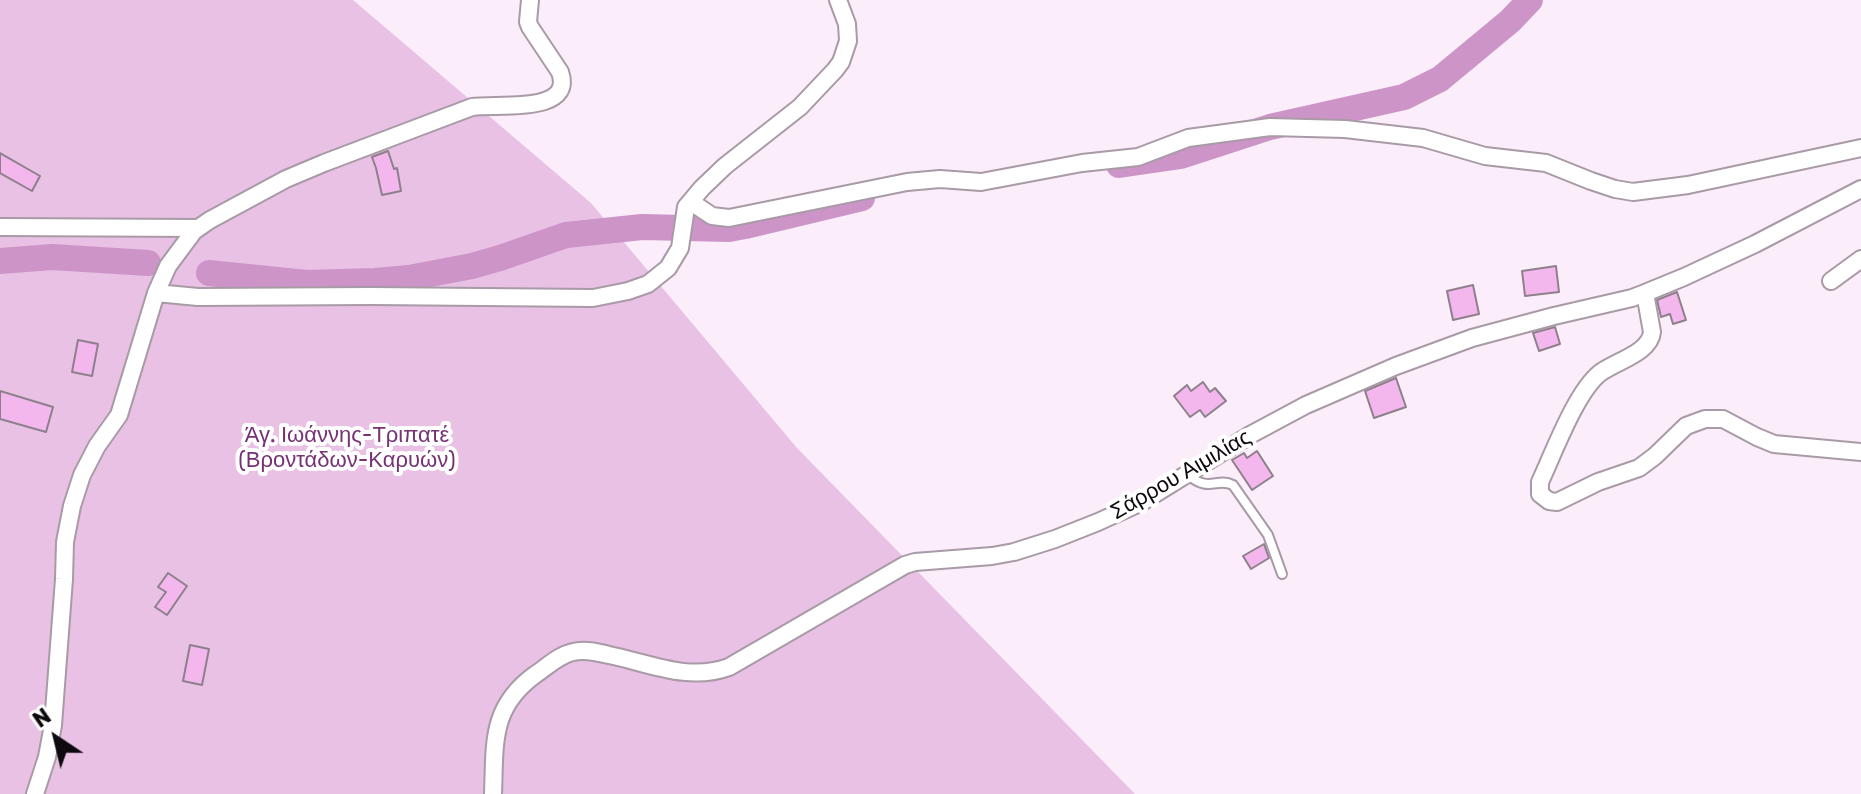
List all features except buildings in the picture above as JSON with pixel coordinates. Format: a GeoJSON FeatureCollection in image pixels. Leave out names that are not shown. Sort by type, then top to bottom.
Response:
{"type":"FeatureCollection","features":[{"type":"Feature","properties":{"kind":"street"},"geometry":{"type":"LineString","coordinates":[[35,794],[53,725],[65,542],[72,506],[82,475],[97,446],[119,415],[158,286],[192,233],[286,179],[472,107],[537,104],[552,99],[563,80],[530,27],[530,0]]}},
{"type":"Feature","properties":{"kind":"street"},"geometry":{"type":"LineString","coordinates":[[158,286],[198,297],[593,298],[648,284],[675,258],[680,248],[687,208],[702,188],[800,107],[841,62],[848,32],[838,0]]}},
{"type":"Feature","properties":{"kind":"street"},"geometry":{"type":"LineString","coordinates":[[687,208],[729,218],[907,182],[940,179],[981,182],[1082,163],[1138,157],[1188,138],[1270,127],[1345,129],[1423,138],[1485,156],[1546,163],[1615,189],[1633,192],[1688,185],[1861,148]]}},
{"type":"Feature","properties":{"kind":"street","name":"Σάρρου Αιμιλίας"},"geometry":{"type":"LineString","coordinates":[[493,794],[494,742],[511,695],[562,655],[591,651],[667,669],[712,673],[739,662],[905,565],[992,556],[1032,547],[1098,522],[1142,502],[1250,435],[1306,405],[1396,366],[1472,338],[1645,293],[1755,244],[1861,189]]}},
{"type":"Feature","properties":{"kind":"street"},"geometry":{"type":"LineString","coordinates":[[0,227],[192,233]]}},
{"type":"Feature","properties":{"kind":"street"},"geometry":{"type":"LineString","coordinates":[[1831,281],[1861,259]]}},
{"type":"Feature","properties":{"kind":"street"},"geometry":{"type":"LineString","coordinates":[[1645,293],[1652,338],[1644,348],[1610,366],[1590,383],[1540,482],[1540,494],[1544,498],[1557,502],[1598,482],[1639,468],[1686,426],[1705,419],[1723,419],[1774,444],[1861,452]]}},
{"type":"Feature","properties":{"kind":"lane"},"geometry":{"type":"LineString","coordinates":[[1188,475],[1203,484],[1228,482],[1233,485],[1268,535],[1282,574]]}},
{"type":"Feature","properties":{"kind":"green space","name":"Άγ. Ιωάννης-Τριπατέ (Βροντάδων-Καρυών)"},"geometry":{"type":"Polygon","coordinates":[[[0,0],[353,0],[591,203],[797,448],[1135,794],[0,794],[0,0]]]}},
{"type":"Feature","properties":{"kind":"waterway"},"geometry":{"type":"LineString","coordinates":[[1119,165],[1181,156],[1270,127],[1404,97],[1440,79],[1510,21],[1530,0]]}},
{"type":"Feature","properties":{"kind":"waterway"},"geometry":{"type":"LineString","coordinates":[[209,273],[307,283],[409,278],[472,266],[566,235],[642,227],[729,229],[862,198]]}},
{"type":"Feature","properties":{"kind":"waterway"},"geometry":{"type":"LineString","coordinates":[[0,261],[52,257],[148,263]]}}]}
